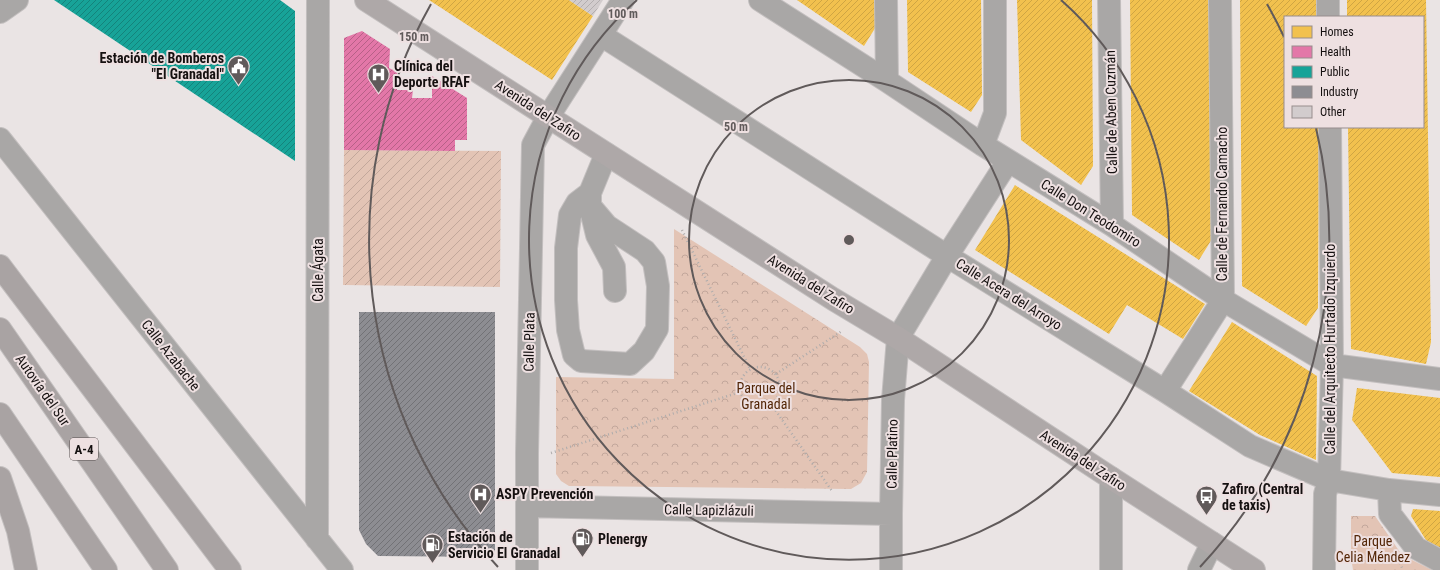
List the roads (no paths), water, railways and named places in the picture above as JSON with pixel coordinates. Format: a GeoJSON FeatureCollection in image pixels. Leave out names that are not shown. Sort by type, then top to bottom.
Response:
{"type":"FeatureCollection","features":[{"type":"Feature","properties":{"kind":"highway"},"geometry":{"type":"LineString","coordinates":[[0,266],[229,569]]}},
{"type":"Feature","properties":{"kind":"highway","name":"Autovía del Sur"},"geometry":{"type":"LineString","coordinates":[[0,329],[167,570]]}},
{"type":"Feature","properties":{"kind":"highway"},"geometry":{"type":"LineString","coordinates":[[0,414],[106,570]]}},
{"type":"Feature","properties":{"kind":"highway"},"geometry":{"type":"LineString","coordinates":[[1,480],[18,531],[26,570]]}},
{"type":"Feature","properties":{"kind":"main road","name":"Avenida del Zafiro"},"geometry":{"type":"LineString","coordinates":[[366,0],[833,299],[898,338],[1254,570]]}},
{"type":"Feature","properties":{"kind":"street"},"geometry":{"type":"LineString","coordinates":[[0,12],[17,0]]}},
{"type":"Feature","properties":{"kind":"street","name":"Calle Ágata"},"geometry":{"type":"LineString","coordinates":[[317,539],[318,0]]}},
{"type":"Feature","properties":{"kind":"street","name":"Calle Plata"},"geometry":{"type":"LineString","coordinates":[[527,570],[526,506],[533,145],[548,117],[623,0]]}},
{"type":"Feature","properties":{"kind":"street"},"geometry":{"type":"LineString","coordinates":[[886,0],[887,81]]}},
{"type":"Feature","properties":{"kind":"street"},"geometry":{"type":"LineString","coordinates":[[983,145],[995,113],[995,0]]}},
{"type":"Feature","properties":{"kind":"street","name":"Calle de Aben Cuzmán"},"geometry":{"type":"LineString","coordinates":[[1109,0],[1112,225]]}},
{"type":"Feature","properties":{"kind":"street","name":"Calle de Fernando Camacho"},"geometry":{"type":"LineString","coordinates":[[1165,391],[1223,300],[1220,0]]}},
{"type":"Feature","properties":{"kind":"street"},"geometry":{"type":"LineString","coordinates":[[1328,0],[1328,16]]}},
{"type":"Feature","properties":{"kind":"street","name":"Calle Don Teodomiro"},"geometry":{"type":"LineString","coordinates":[[770,3],[983,145],[1112,225],[1223,300],[1332,365],[1440,379]]}},
{"type":"Feature","properties":{"kind":"street","name":"Calle Acera del Arroyo"},"geometry":{"type":"LineString","coordinates":[[601,36],[1250,446],[1329,480],[1389,490],[1440,495]]}},
{"type":"Feature","properties":{"kind":"street","name":"Calle del Arquitecto Hurtado Izquierdo"},"geometry":{"type":"LineString","coordinates":[[1324,570],[1325,494],[1329,480],[1332,365],[1330,128]]}},
{"type":"Feature","properties":{"kind":"street","name":"Calle Azabache"},"geometry":{"type":"LineString","coordinates":[[0,139],[342,570]]}},
{"type":"Feature","properties":{"kind":"street"},"geometry":{"type":"LineString","coordinates":[[606,154],[590,199],[597,235],[614,267],[615,291]]}},
{"type":"Feature","properties":{"kind":"street"},"geometry":{"type":"LineString","coordinates":[[898,338],[947,256],[1008,161]]}},
{"type":"Feature","properties":{"kind":"street"},"geometry":{"type":"LineString","coordinates":[[590,199],[607,226],[645,251],[654,262],[658,286],[657,330],[644,351],[630,364],[581,361],[574,355],[568,330],[566,300],[566,248],[570,215],[577,203],[590,199]]}},
{"type":"Feature","properties":{"kind":"street","name":"Calle Platino"},"geometry":{"type":"LineString","coordinates":[[891,570],[893,400],[898,338]]}},
{"type":"Feature","properties":{"kind":"street"},"geometry":{"type":"LineString","coordinates":[[1111,478],[1115,570]]}},
{"type":"Feature","properties":{"kind":"street"},"geometry":{"type":"LineString","coordinates":[[1389,490],[1390,514],[1416,548],[1440,562]]}},
{"type":"Feature","properties":{"kind":"street","name":"Calle Lapizlázuli"},"geometry":{"type":"LineString","coordinates":[[526,506],[891,514]]}},
{"type":"Feature","properties":{"kind":"street"},"geometry":{"type":"LineString","coordinates":[[1200,570],[1212,543]]}},
{"type":"Feature","properties":{"kind":"place","name":"Estación de Bomberos \"El Granadal\""},"geometry":{"type":"Point","coordinates":[239,86]}},
{"type":"Feature","properties":{"kind":"place","name":"Clínica del Deporte RFAF"},"geometry":{"type":"Point","coordinates":[378,94]}},
{"type":"Feature","properties":{"kind":"place","name":"ASPY Prevención"},"geometry":{"type":"Point","coordinates":[481,514]}},
{"type":"Feature","properties":{"kind":"place","name":"Zafiro (Central de taxis)"},"geometry":{"type":"Point","coordinates":[1206,516]}},
{"type":"Feature","properties":{"kind":"place","name":"Plenergy"},"geometry":{"type":"Point","coordinates":[583,558]}},
{"type":"Feature","properties":{"kind":"place","name":"Estación de Servicio El Granadal"},"geometry":{"type":"Point","coordinates":[432,564]}},
{"type":"Feature","properties":{"kind":"park label","name":"Parque del Granadal"},"geometry":{"type":"Point","coordinates":[766,396]}},
{"type":"Feature","properties":{"kind":"park label","name":"Parque Celia Méndez"},"geometry":{"type":"Point","coordinates":[1373,550]}}]}
